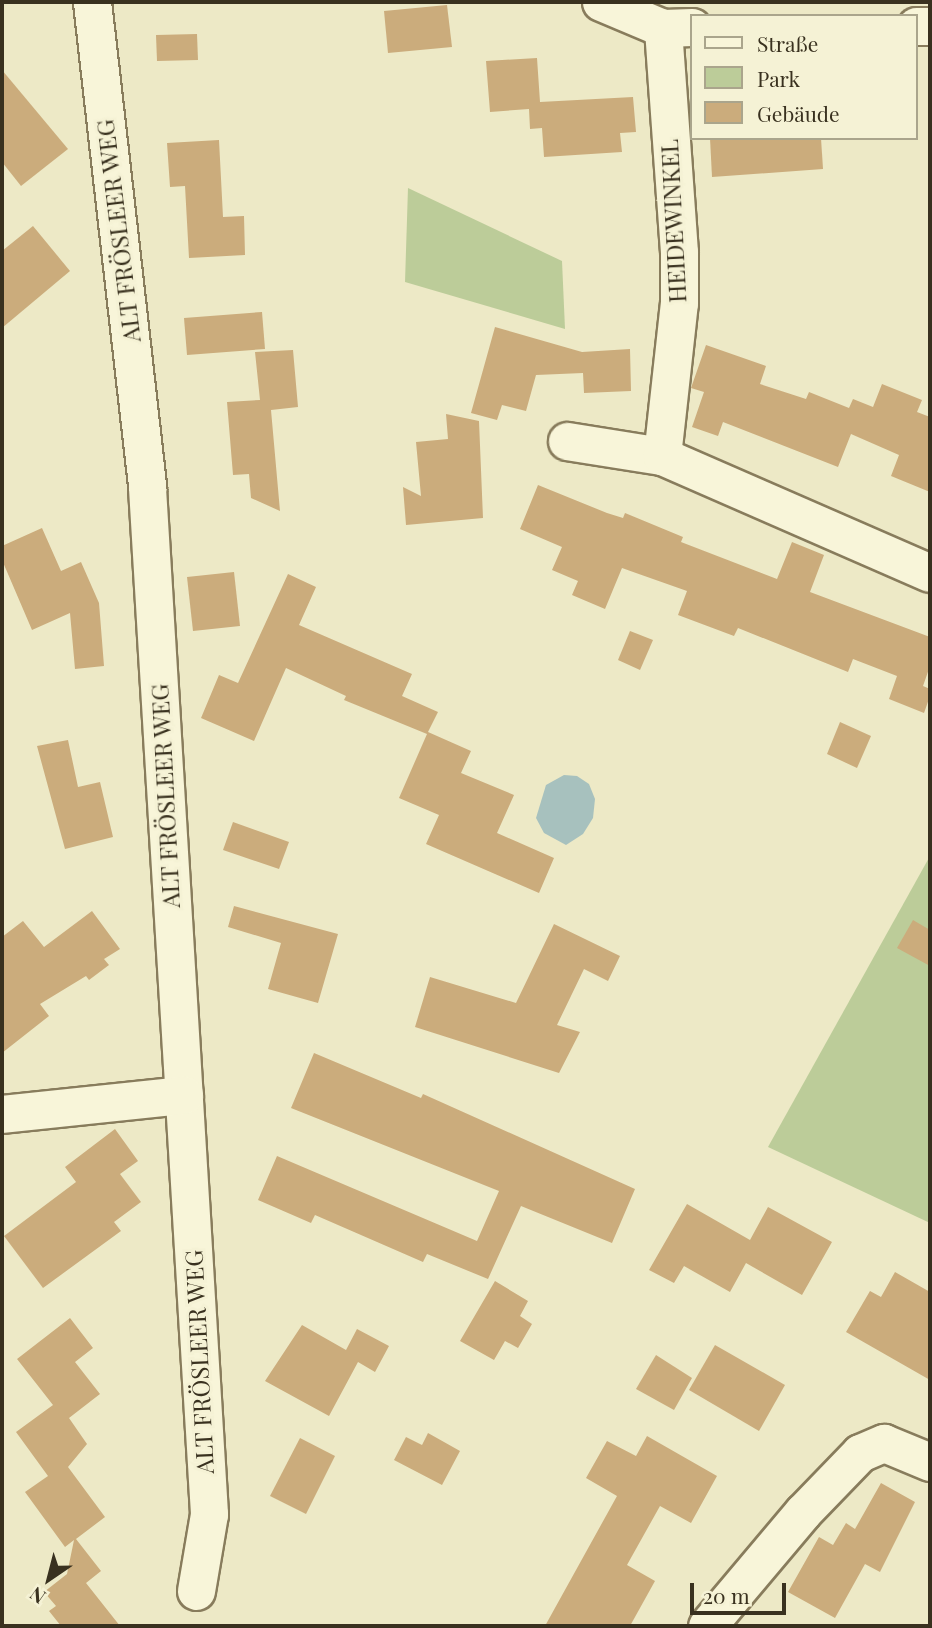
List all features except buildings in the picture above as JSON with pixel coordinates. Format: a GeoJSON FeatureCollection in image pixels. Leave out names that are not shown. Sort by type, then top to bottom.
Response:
{"type":"FeatureCollection","features":[{"type":"Feature","properties":{"kind":"street","name":"ALT FRÖSLEER WEG"},"geometry":{"type":"LineString","coordinates":[[92,2],[147,488],[209,1514],[196,1591]]}},
{"type":"Feature","properties":{"kind":"street"},"geometry":{"type":"LineString","coordinates":[[601,2],[677,27]]}},
{"type":"Feature","properties":{"kind":"street","name":"HEIDEWINKEL"},"geometry":{"type":"LineString","coordinates":[[663,456],[679,303],[677,27]]}},
{"type":"Feature","properties":{"kind":"street"},"geometry":{"type":"LineString","coordinates":[[567,441],[663,456],[930,573]]}},
{"type":"Feature","properties":{"kind":"street"},"geometry":{"type":"LineString","coordinates":[[2,1114],[184,1095]]}},
{"type":"Feature","properties":{"kind":"street"},"geometry":{"type":"LineString","coordinates":[[707,1626],[803,1512],[860,1453],[884,1443],[930,1462]]}},
{"type":"Feature","properties":{"kind":"green space"},"geometry":{"type":"Polygon","coordinates":[[[408,188],[562,261],[565,329],[405,282],[408,188]]]}},
{"type":"Feature","properties":{"kind":"green space"},"geometry":{"type":"Polygon","coordinates":[[[930,856],[930,1223],[768,1147],[930,856]]]}},
{"type":"Feature","properties":{"kind":"water"},"geometry":{"type":"Polygon","coordinates":[[[564,775],[577,776],[589,784],[595,799],[593,818],[583,834],[566,845],[544,833],[536,818],[546,785],[564,775]]]}}]}
